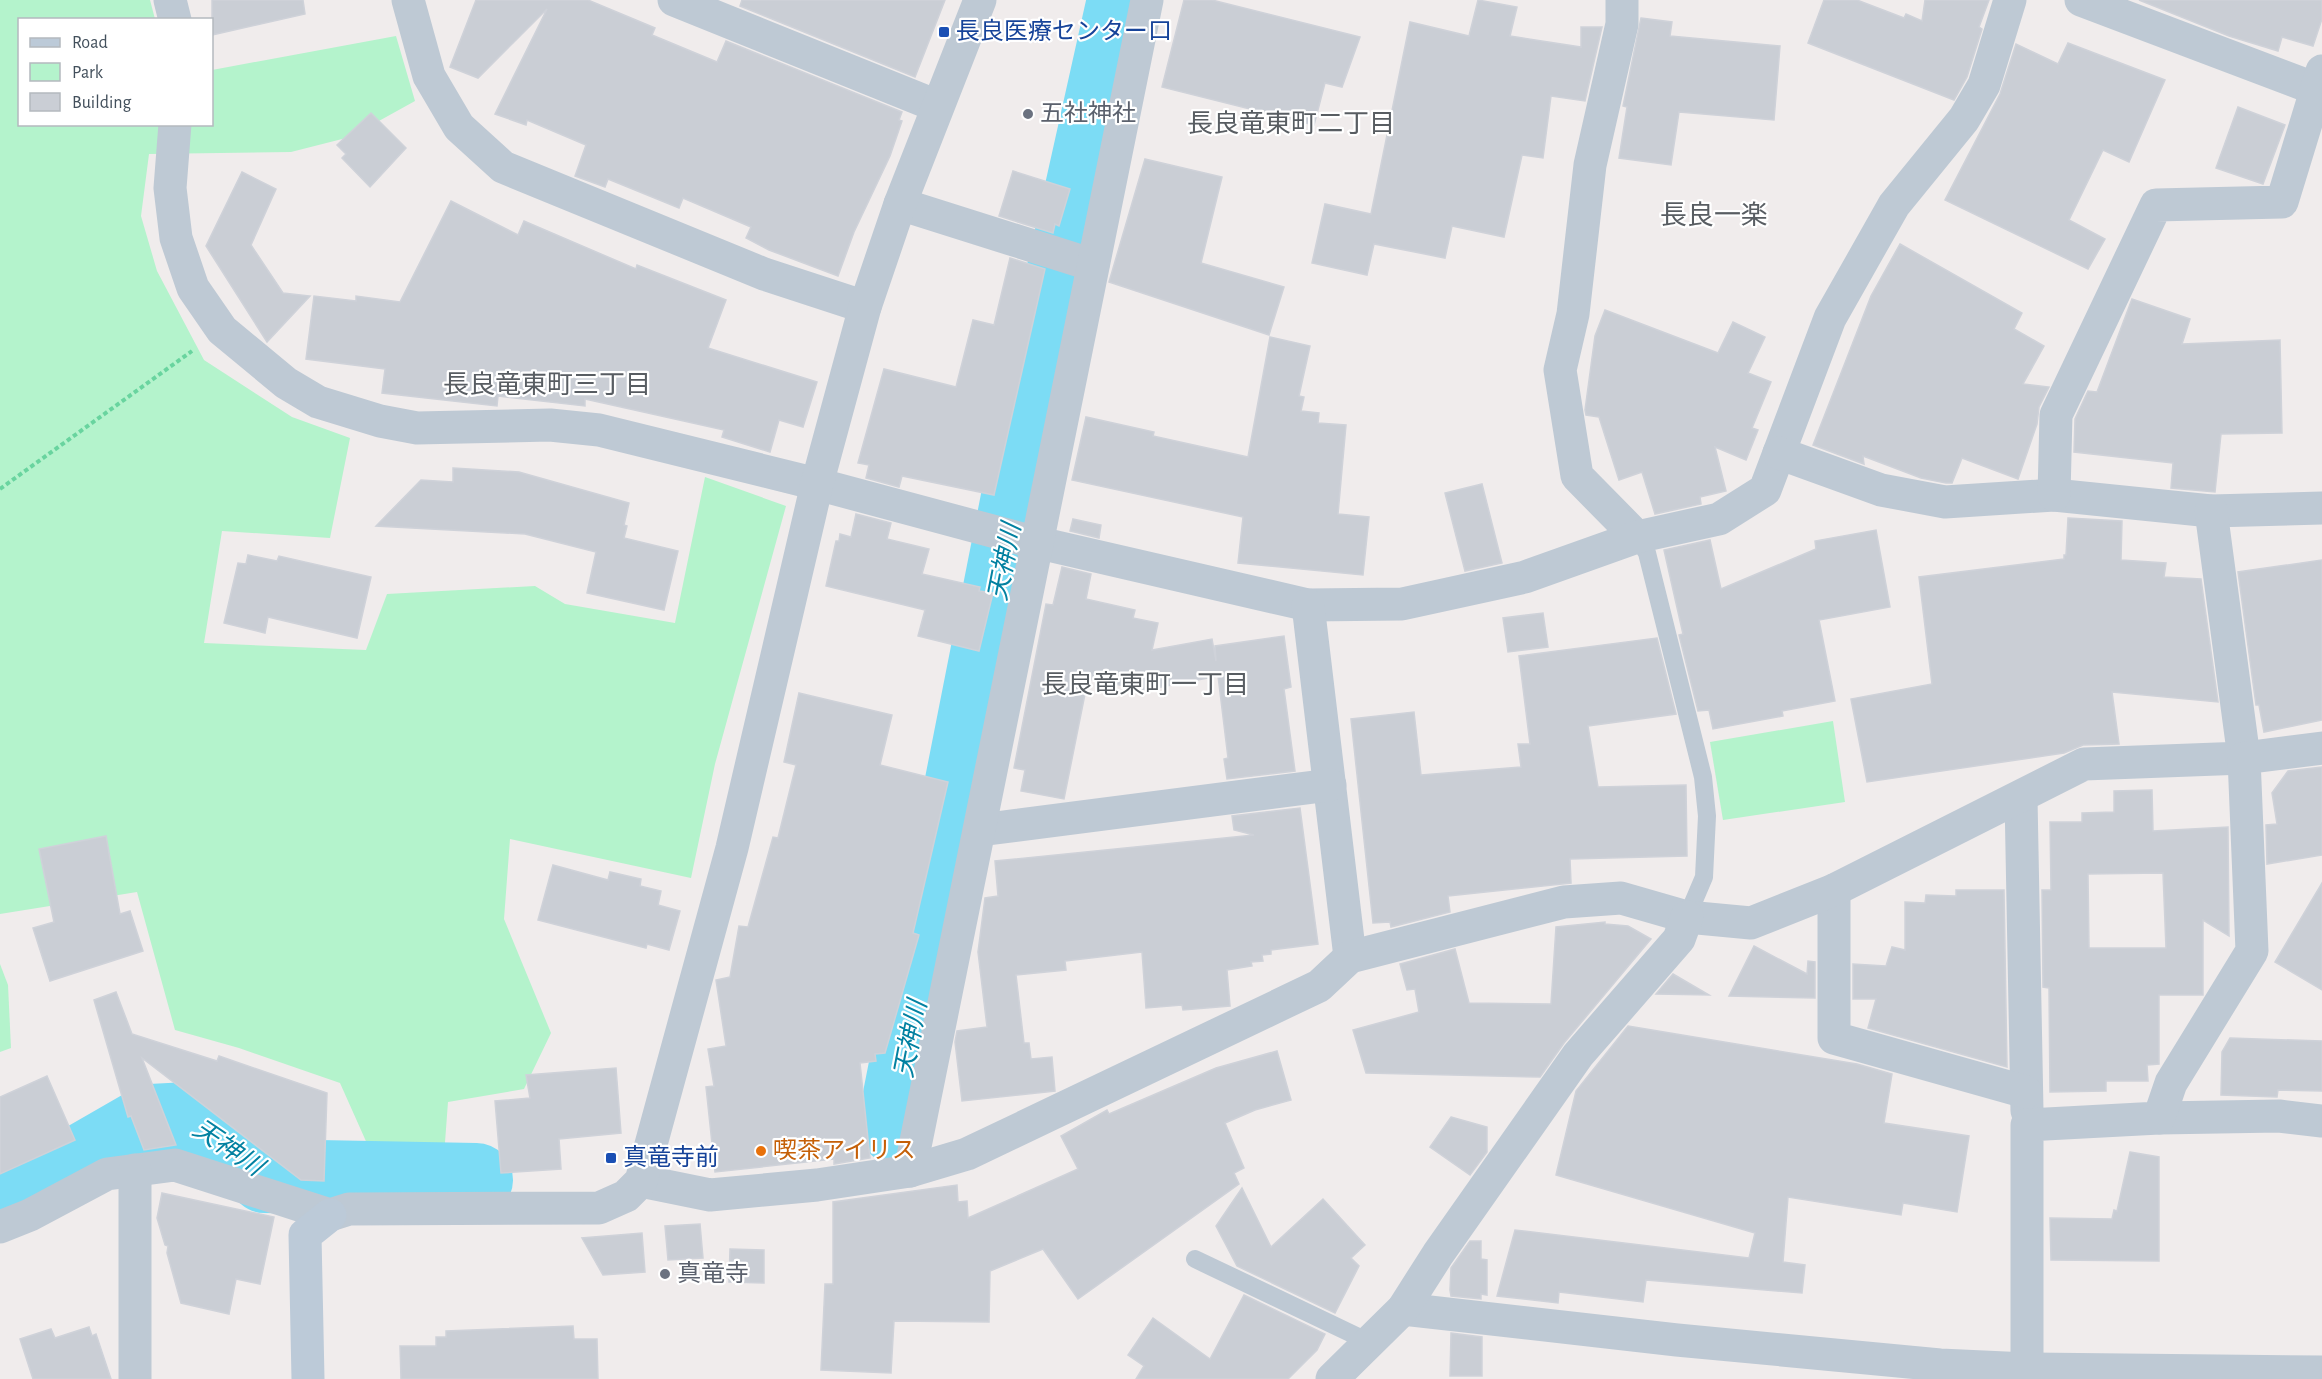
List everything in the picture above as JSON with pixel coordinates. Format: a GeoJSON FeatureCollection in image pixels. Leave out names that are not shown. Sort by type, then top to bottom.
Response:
{"type":"FeatureCollection","features":[{"type":"Feature","properties":{"kind":"street"},"geometry":{"type":"LineString","coordinates":[[170,0],[174,18]]}},
{"type":"Feature","properties":{"kind":"street"},"geometry":{"type":"LineString","coordinates":[[408,0],[429,76],[459,127],[503,167],[764,274],[865,307]]}},
{"type":"Feature","properties":{"kind":"street"},"geometry":{"type":"LineString","coordinates":[[674,0],[937,106]]}},
{"type":"Feature","properties":{"kind":"street"},"geometry":{"type":"LineString","coordinates":[[308,1379],[305,1235],[330,1215],[349,1209],[599,1208],[626,1196],[641,1181],[732,848],[817,484],[865,307],[900,204],[980,0]]}},
{"type":"Feature","properties":{"kind":"street"},"geometry":{"type":"LineString","coordinates":[[910,1171],[980,830],[1020,539],[1075,260],[1147,0]]}},
{"type":"Feature","properties":{"kind":"street"},"geometry":{"type":"LineString","coordinates":[[1622,0],[1622,24],[1590,165],[1573,314],[1560,370],[1577,476],[1637,537]]}},
{"type":"Feature","properties":{"kind":"street"},"geometry":{"type":"LineString","coordinates":[[175,126],[170,188],[176,238],[193,288],[222,330],[286,383],[310,397],[380,421],[417,428],[550,425],[599,430],[817,484],[1020,539],[1308,605],[1402,604],[1525,577],[1637,537],[1719,519],[1765,490],[1830,318],[1894,205],[1964,119],[1984,85],[2010,0]]}},
{"type":"Feature","properties":{"kind":"street"},"geometry":{"type":"LineString","coordinates":[[2054,495],[2056,415],[2156,205],[2282,202],[2319,80],[2081,0]]}},
{"type":"Feature","properties":{"kind":"street"},"geometry":{"type":"LineString","coordinates":[[900,204],[1075,260]]}},
{"type":"Feature","properties":{"kind":"street"},"geometry":{"type":"LineString","coordinates":[[1779,453],[1881,490],[1945,502],[2054,495],[2211,511],[2322,508]]}},
{"type":"Feature","properties":{"kind":"street"},"geometry":{"type":"LineString","coordinates":[[2159,1118],[2171,1083],[2253,951],[2244,758],[2211,511]]}},
{"type":"Feature","properties":{"kind":"street"},"geometry":{"type":"LineString","coordinates":[[1308,605],[1350,957]]}},
{"type":"Feature","properties":{"kind":"street"},"geometry":{"type":"LineString","coordinates":[[641,1181],[710,1195],[817,1185],[910,1171],[968,1154],[1319,986],[1350,957],[1564,902],[1621,898],[1687,917],[1750,923],[1834,890],[2021,798],[2084,764],[2244,758],[2322,748]]}},
{"type":"Feature","properties":{"kind":"street"},"geometry":{"type":"LineString","coordinates":[[980,830],[1330,785]]}},
{"type":"Feature","properties":{"kind":"street"},"geometry":{"type":"LineString","coordinates":[[2021,798],[2027,1125],[2027,1374]]}},
{"type":"Feature","properties":{"kind":"street"},"geometry":{"type":"LineString","coordinates":[[1834,890],[1834,1038],[2026,1092]]}},
{"type":"Feature","properties":{"kind":"street"},"geometry":{"type":"LineString","coordinates":[[1332,1379],[1403,1309],[1438,1254],[1578,1055],[1679,939],[1687,917]]}},
{"type":"Feature","properties":{"kind":"street"},"geometry":{"type":"LineString","coordinates":[[2027,1125],[2159,1118],[2279,1116],[2322,1121]]}},
{"type":"Feature","properties":{"kind":"street"},"geometry":{"type":"LineString","coordinates":[[0,1227],[30,1215],[107,1174],[175,1166],[330,1215]]}},
{"type":"Feature","properties":{"kind":"street"},"geometry":{"type":"LineString","coordinates":[[135,1170],[135,1379]]}},
{"type":"Feature","properties":{"kind":"street"},"geometry":{"type":"LineString","coordinates":[[1403,1309],[1711,1343],[2027,1374],[2322,1372]]}},
{"type":"Feature","properties":{"kind":"lane"},"geometry":{"type":"LineString","coordinates":[[1637,537],[1647,553],[1703,777],[1707,816],[1704,877],[1687,917]]}},
{"type":"Feature","properties":{"kind":"lane"},"geometry":{"type":"LineString","coordinates":[[1195,1260],[1369,1342]]}},
{"type":"Feature","properties":{"kind":"path"},"geometry":{"type":"LineString","coordinates":[[0,489],[222,330]]}},
{"type":"Feature","properties":{"kind":"green space"},"geometry":{"type":"Polygon","coordinates":[[[0,0],[150,0],[155,18],[18,18],[18,126],[213,126],[213,70],[396,36],[415,101],[350,137],[291,152],[149,154],[141,216],[157,271],[204,360],[292,417],[350,438],[330,538],[222,531],[204,643],[366,650],[387,594],[535,586],[565,604],[675,623],[705,477],[786,506],[715,764],[691,878],[510,839],[504,919],[551,1033],[524,1089],[448,1102],[443,1169],[367,1174],[369,1148],[340,1083],[239,1048],[175,1030],[137,892],[0,914],[0,0]]]}},
{"type":"Feature","properties":{"kind":"green space"},"geometry":{"type":"Polygon","coordinates":[[[1833,721],[1845,802],[1723,820],[1710,742],[1833,721]]]}},
{"type":"Feature","properties":{"kind":"green space"},"geometry":{"type":"Polygon","coordinates":[[[0,964],[8,985],[11,1048],[0,1052],[0,964]]]}},
{"type":"Feature","properties":{"kind":"building"},"geometry":{"type":"Polygon","coordinates":[[[212,0],[303,0],[305,14],[213,35],[212,0]]]}},
{"type":"Feature","properties":{"kind":"building"},"geometry":{"type":"Polygon","coordinates":[[[476,0],[588,0],[655,28],[652,35],[717,62],[726,41],[902,112],[899,120],[902,121],[890,156],[854,232],[838,276],[769,250],[746,238],[751,227],[683,198],[679,208],[608,179],[605,187],[575,176],[586,145],[527,120],[526,125],[495,114],[547,9],[478,78],[450,67],[476,0]]]}},
{"type":"Feature","properties":{"kind":"building"},"geometry":{"type":"Polygon","coordinates":[[[742,0],[945,0],[915,77],[740,6],[742,0]]]}},
{"type":"Feature","properties":{"kind":"building"},"geometry":{"type":"Polygon","coordinates":[[[1184,0],[1212,0],[1360,37],[1342,87],[1325,83],[1314,125],[1162,87],[1184,0]]]}},
{"type":"Feature","properties":{"kind":"building"},"geometry":{"type":"Polygon","coordinates":[[[1478,0],[1517,7],[1510,36],[1581,47],[1581,27],[1602,27],[1585,101],[1551,96],[1543,158],[1522,155],[1504,237],[1452,226],[1445,258],[1374,244],[1367,275],[1312,263],[1325,204],[1371,214],[1410,22],[1469,36],[1478,0]]]}},
{"type":"Feature","properties":{"kind":"building"},"geometry":{"type":"Polygon","coordinates":[[[1824,0],[1857,0],[1904,18],[1906,14],[1922,21],[1925,0],[1989,0],[1979,27],[1982,29],[1967,77],[1954,100],[1808,43],[1824,0]]]}},
{"type":"Feature","properties":{"kind":"building"},"geometry":{"type":"Polygon","coordinates":[[[2139,0],[2322,0],[2322,19],[2313,46],[2282,37],[2278,51],[2229,36],[2139,0]]]}},
{"type":"Feature","properties":{"kind":"building"},"geometry":{"type":"Polygon","coordinates":[[[1641,18],[1672,22],[1670,36],[1780,46],[1774,120],[1679,112],[1671,165],[1619,158],[1627,107],[1623,106],[1641,18]]]}},
{"type":"Feature","properties":{"kind":"building"},"geometry":{"type":"Polygon","coordinates":[[[2068,43],[2165,80],[2129,162],[2103,150],[2069,220],[2105,239],[2088,269],[1945,200],[2000,94],[2016,44],[2058,64],[2068,43]]]}},
{"type":"Feature","properties":{"kind":"building"},"geometry":{"type":"Polygon","coordinates":[[[2238,107],[2285,125],[2263,184],[2216,168],[2238,107]]]}},
{"type":"Feature","properties":{"kind":"building"},"geometry":{"type":"Polygon","coordinates":[[[371,113],[406,148],[370,187],[342,158],[346,154],[337,145],[371,113]]]}},
{"type":"Feature","properties":{"kind":"building"},"geometry":{"type":"Polygon","coordinates":[[[1145,159],[1222,177],[1201,263],[1284,287],[1269,335],[1109,282],[1145,159]]]}},
{"type":"Feature","properties":{"kind":"building"},"geometry":{"type":"Polygon","coordinates":[[[1013,171],[1070,189],[1059,226],[1055,224],[1053,233],[999,216],[1013,171]]]}},
{"type":"Feature","properties":{"kind":"building"},"geometry":{"type":"Polygon","coordinates":[[[242,172],[276,189],[251,245],[283,293],[310,296],[267,342],[206,246],[242,172]]]}},
{"type":"Feature","properties":{"kind":"building"},"geometry":{"type":"Polygon","coordinates":[[[451,201],[518,235],[524,221],[636,269],[637,265],[726,300],[708,348],[817,382],[803,427],[779,420],[770,452],[722,437],[724,430],[585,399],[585,406],[498,396],[497,406],[382,393],[385,369],[306,359],[314,296],[356,301],[356,296],[400,302],[451,201]]]}},
{"type":"Feature","properties":{"kind":"building"},"geometry":{"type":"Polygon","coordinates":[[[1900,244],[2022,313],[2014,329],[2044,346],[2023,384],[2049,387],[2039,407],[2037,424],[2018,479],[1962,458],[1952,483],[1946,483],[1921,478],[1863,456],[1864,464],[1813,445],[1871,296],[1900,244]]]}},
{"type":"Feature","properties":{"kind":"building"},"geometry":{"type":"Polygon","coordinates":[[[1010,258],[1045,269],[994,495],[902,476],[899,487],[866,478],[869,465],[858,463],[884,369],[956,387],[973,320],[994,325],[1010,258]]]}},
{"type":"Feature","properties":{"kind":"building"},"geometry":{"type":"Polygon","coordinates":[[[2132,299],[2190,319],[2182,344],[2280,340],[2282,433],[2221,434],[2215,492],[2171,488],[2173,463],[2074,452],[2075,419],[2088,391],[2097,392],[2132,299]]]}},
{"type":"Feature","properties":{"kind":"building"},"geometry":{"type":"Polygon","coordinates":[[[1605,310],[1718,353],[1733,322],[1765,337],[1748,373],[1771,382],[1752,428],[1758,430],[1746,460],[1715,447],[1726,491],[1700,497],[1701,504],[1655,514],[1642,472],[1619,480],[1599,417],[1586,415],[1585,410],[1595,336],[1605,310]]]}},
{"type":"Feature","properties":{"kind":"building"},"geometry":{"type":"Polygon","coordinates":[[[1270,337],[1310,346],[1299,396],[1304,397],[1301,411],[1319,413],[1318,423],[1346,425],[1338,514],[1369,517],[1363,575],[1238,563],[1243,517],[1072,480],[1086,417],[1154,432],[1153,436],[1248,457],[1270,337]]]}},
{"type":"Feature","properties":{"kind":"building"},"geometry":{"type":"Polygon","coordinates":[[[453,468],[519,472],[629,503],[624,525],[627,526],[624,538],[678,551],[664,610],[587,593],[596,552],[525,534],[376,526],[421,480],[453,482],[453,468]]]}},
{"type":"Feature","properties":{"kind":"building"},"geometry":{"type":"Polygon","coordinates":[[[1482,484],[1502,563],[1465,571],[1445,493],[1482,484]]]}},
{"type":"Feature","properties":{"kind":"building"},"geometry":{"type":"Polygon","coordinates":[[[856,514],[891,523],[887,539],[929,549],[922,574],[980,587],[979,591],[993,593],[979,651],[918,636],[925,610],[826,586],[836,541],[839,541],[840,534],[851,537],[856,514]]]}},
{"type":"Feature","properties":{"kind":"building"},"geometry":{"type":"Polygon","coordinates":[[[2068,518],[2122,521],[2121,560],[2166,563],[2164,577],[2201,579],[2218,702],[2112,692],[2119,744],[2083,745],[2064,753],[1867,782],[1851,699],[1932,684],[1919,577],[2064,559],[2068,518]]]}},
{"type":"Feature","properties":{"kind":"building"},"geometry":{"type":"Polygon","coordinates":[[[1073,519],[1101,525],[1099,538],[1070,531],[1073,519]]]}},
{"type":"Feature","properties":{"kind":"building"},"geometry":{"type":"Polygon","coordinates":[[[1876,530],[1890,607],[1819,620],[1835,701],[1782,711],[1783,716],[1713,729],[1709,710],[1698,711],[1679,635],[1683,634],[1664,550],[1710,540],[1721,589],[1816,549],[1815,541],[1876,530]]]}},
{"type":"Feature","properties":{"kind":"building"},"geometry":{"type":"Polygon","coordinates":[[[248,555],[277,561],[279,556],[371,577],[357,638],[268,617],[265,633],[224,623],[238,563],[246,564],[248,555]]]}},
{"type":"Feature","properties":{"kind":"building"},"geometry":{"type":"Polygon","coordinates":[[[2322,560],[2322,720],[2264,732],[2259,705],[2256,705],[2238,572],[2322,560]]]}},
{"type":"Feature","properties":{"kind":"building"},"geometry":{"type":"Polygon","coordinates":[[[1062,567],[1091,574],[1086,599],[1135,610],[1133,618],[1158,623],[1152,650],[1212,639],[1216,661],[1215,646],[1284,636],[1291,687],[1284,689],[1295,771],[1227,779],[1224,759],[1228,758],[1218,676],[1146,690],[1088,679],[1064,799],[1021,791],[1025,770],[1014,768],[1046,604],[1053,605],[1062,567]]]}},
{"type":"Feature","properties":{"kind":"building"},"geometry":{"type":"Polygon","coordinates":[[[1543,613],[1548,647],[1508,652],[1503,618],[1543,613]]]}},
{"type":"Feature","properties":{"kind":"building"},"geometry":{"type":"Polygon","coordinates":[[[1657,638],[1676,714],[1588,726],[1598,787],[1686,785],[1687,856],[1570,859],[1571,883],[1448,896],[1450,912],[1391,927],[1390,922],[1373,923],[1351,719],[1414,712],[1421,775],[1521,767],[1518,744],[1530,744],[1519,656],[1657,638]]]}},
{"type":"Feature","properties":{"kind":"building"},"geometry":{"type":"Polygon","coordinates":[[[799,693],[892,715],[880,765],[948,782],[913,933],[919,935],[885,1053],[875,1054],[876,1061],[860,1063],[870,1158],[834,1164],[834,1159],[715,1172],[706,1087],[714,1086],[708,1049],[726,1046],[716,980],[730,977],[739,926],[748,927],[773,837],[778,838],[796,765],[784,762],[799,693]]]}},
{"type":"Feature","properties":{"kind":"building"},"geometry":{"type":"Polygon","coordinates":[[[2322,767],[2322,855],[2267,864],[2266,825],[2277,824],[2272,793],[2288,771],[2322,767]]]}},
{"type":"Feature","properties":{"kind":"building"},"geometry":{"type":"Polygon","coordinates":[[[2152,790],[2153,831],[2228,827],[2229,936],[2203,920],[2203,995],[2159,995],[2159,1064],[2147,1065],[2148,1081],[2106,1081],[2106,1091],[2050,1092],[2049,988],[2043,987],[2042,890],[2051,890],[2050,822],[2082,822],[2082,813],[2114,812],[2114,791],[2152,790]],[[2163,873],[2088,874],[2089,948],[2166,948],[2163,873]]]}},
{"type":"Feature","properties":{"kind":"building"},"geometry":{"type":"Polygon","coordinates":[[[1300,808],[1318,944],[1271,950],[1271,954],[1262,955],[1263,961],[1251,962],[1252,966],[1227,970],[1230,1006],[1183,1010],[1182,1005],[1146,1008],[1142,952],[1065,961],[1066,970],[1016,975],[1024,1043],[1029,1043],[1031,1059],[1052,1057],[1055,1091],[962,1101],[955,1042],[957,1031],[987,1027],[978,952],[985,898],[998,896],[995,861],[1254,835],[1234,830],[1232,816],[1300,808]]]}},
{"type":"Feature","properties":{"kind":"building"},"geometry":{"type":"Polygon","coordinates":[[[106,836],[120,914],[130,911],[143,951],[50,981],[33,928],[54,922],[39,849],[106,836]]]}},
{"type":"Feature","properties":{"kind":"building"},"geometry":{"type":"Polygon","coordinates":[[[553,865],[608,880],[610,872],[641,879],[640,886],[661,891],[658,905],[680,911],[669,950],[647,944],[646,948],[538,920],[553,865]]]}},
{"type":"Feature","properties":{"kind":"building"},"geometry":{"type":"Polygon","coordinates":[[[2322,883],[2322,990],[2275,962],[2322,883]]]}},
{"type":"Feature","properties":{"kind":"building"},"geometry":{"type":"Polygon","coordinates":[[[1956,890],[2004,890],[2007,1067],[1868,1028],[1876,999],[1853,999],[1853,964],[1886,966],[1892,947],[1905,950],[1905,902],[1925,903],[1926,895],[1956,896],[1956,890]]]}},
{"type":"Feature","properties":{"kind":"building"},"geometry":{"type":"Polygon","coordinates":[[[1605,922],[1605,924],[1628,926],[1651,939],[1564,1043],[1540,1077],[1366,1073],[1353,1030],[1419,1012],[1415,989],[1407,990],[1400,964],[1455,949],[1469,1003],[1551,1004],[1556,927],[1605,922]]]}},
{"type":"Feature","properties":{"kind":"building"},"geometry":{"type":"Polygon","coordinates":[[[1754,946],[1807,974],[1808,961],[1815,962],[1815,998],[1729,996],[1754,946]]]}},
{"type":"Feature","properties":{"kind":"building"},"geometry":{"type":"Polygon","coordinates":[[[1673,974],[1709,995],[1656,994],[1673,974]]]}},
{"type":"Feature","properties":{"kind":"building"},"geometry":{"type":"Polygon","coordinates":[[[116,992],[132,1034],[217,1061],[219,1056],[327,1093],[324,1181],[301,1180],[142,1058],[176,1145],[144,1150],[131,1116],[128,1117],[94,1000],[116,992]]]}},
{"type":"Feature","properties":{"kind":"building"},"geometry":{"type":"Polygon","coordinates":[[[1628,1026],[1857,1064],[1892,1074],[1884,1123],[1969,1136],[1957,1212],[1903,1203],[1901,1215],[1788,1197],[1783,1262],[1805,1265],[1802,1293],[1646,1280],[1643,1302],[1559,1292],[1558,1303],[1497,1296],[1515,1230],[1749,1258],[1755,1233],[1556,1175],[1576,1091],[1628,1026]]]}},
{"type":"Feature","properties":{"kind":"building"},"geometry":{"type":"Polygon","coordinates":[[[2230,1038],[2322,1041],[2322,1091],[2278,1090],[2277,1097],[2221,1095],[2222,1052],[2230,1038]]]}},
{"type":"Feature","properties":{"kind":"building"},"geometry":{"type":"Polygon","coordinates":[[[1277,1051],[1291,1100],[1255,1110],[1225,1123],[1244,1168],[1234,1173],[1239,1184],[1078,1299],[1043,1249],[990,1271],[989,1322],[894,1321],[891,1373],[821,1370],[825,1284],[833,1284],[833,1202],[957,1185],[958,1202],[967,1201],[968,1218],[1078,1169],[1061,1136],[1107,1110],[1109,1114],[1216,1068],[1277,1051]]]}},
{"type":"Feature","properties":{"kind":"building"},"geometry":{"type":"Polygon","coordinates":[[[616,1068],[621,1133],[559,1139],[561,1169],[501,1173],[495,1101],[530,1098],[526,1075],[616,1068]]]}},
{"type":"Feature","properties":{"kind":"building"},"geometry":{"type":"Polygon","coordinates":[[[47,1076],[75,1140],[0,1174],[0,1097],[47,1076]]]}},
{"type":"Feature","properties":{"kind":"building"},"geometry":{"type":"Polygon","coordinates":[[[1451,1117],[1487,1127],[1487,1152],[1470,1175],[1430,1147],[1451,1117]]]}},
{"type":"Feature","properties":{"kind":"building"},"geometry":{"type":"Polygon","coordinates":[[[2130,1152],[2159,1157],[2159,1261],[2051,1260],[2050,1218],[2112,1219],[2114,1210],[2117,1211],[2130,1152]]]}},
{"type":"Feature","properties":{"kind":"building"},"geometry":{"type":"Polygon","coordinates":[[[1242,1188],[1271,1247],[1323,1199],[1365,1245],[1351,1258],[1359,1266],[1335,1313],[1237,1266],[1216,1226],[1242,1188]]]}},
{"type":"Feature","properties":{"kind":"building"},"geometry":{"type":"Polygon","coordinates":[[[162,1193],[274,1217],[260,1284],[236,1279],[229,1314],[181,1303],[167,1253],[168,1246],[165,1245],[157,1218],[162,1193]]]}},
{"type":"Feature","properties":{"kind":"building"},"geometry":{"type":"Polygon","coordinates":[[[700,1224],[703,1258],[668,1260],[665,1226],[700,1224]]]}},
{"type":"Feature","properties":{"kind":"building"},"geometry":{"type":"Polygon","coordinates":[[[642,1233],[645,1272],[603,1275],[582,1238],[642,1233]]]}},
{"type":"Feature","properties":{"kind":"building"},"geometry":{"type":"Polygon","coordinates":[[[1470,1241],[1481,1241],[1481,1259],[1487,1260],[1487,1295],[1481,1294],[1481,1299],[1451,1296],[1451,1268],[1470,1241]]]}},
{"type":"Feature","properties":{"kind":"building"},"geometry":{"type":"Polygon","coordinates":[[[730,1249],[764,1250],[764,1283],[729,1282],[730,1249]]]}},
{"type":"Feature","properties":{"kind":"building"},"geometry":{"type":"Polygon","coordinates":[[[1244,1295],[1325,1334],[1317,1350],[1288,1379],[1136,1379],[1144,1366],[1128,1355],[1153,1318],[1210,1359],[1244,1295]]]}},
{"type":"Feature","properties":{"kind":"building"},"geometry":{"type":"Polygon","coordinates":[[[573,1326],[574,1339],[597,1339],[598,1379],[401,1379],[400,1346],[436,1346],[436,1337],[446,1337],[446,1331],[573,1326]]]}},
{"type":"Feature","properties":{"kind":"building"},"geometry":{"type":"Polygon","coordinates":[[[89,1327],[92,1336],[96,1334],[111,1379],[33,1379],[20,1339],[51,1329],[55,1338],[89,1327]]]}},
{"type":"Feature","properties":{"kind":"building"},"geometry":{"type":"Polygon","coordinates":[[[1451,1333],[1482,1337],[1482,1376],[1450,1376],[1451,1333]]]}},
{"type":"Feature","properties":{"kind":"waterway","name":"天神川"},"geometry":{"type":"LineString","coordinates":[[894,1126],[1056,305],[1124,0]]}},
{"type":"Feature","properties":{"kind":"waterway","name":"天神川"},"geometry":{"type":"LineString","coordinates":[[0,1200],[45,1182],[151,1121],[189,1119],[215,1132],[265,1176],[476,1180]]}},
{"type":"Feature","properties":{"kind":"place","name":"長良医療センター口"},"geometry":{"type":"Point","coordinates":[944,32]}},
{"type":"Feature","properties":{"kind":"place","name":"五社神社"},"geometry":{"type":"Point","coordinates":[1028,114]}},
{"type":"Feature","properties":{"kind":"place","name":"喫茶アイリス"},"geometry":{"type":"Point","coordinates":[761,1151]}},
{"type":"Feature","properties":{"kind":"place","name":"真竜寺前"},"geometry":{"type":"Point","coordinates":[611,1158]}},
{"type":"Feature","properties":{"kind":"place","name":"真竜寺"},"geometry":{"type":"Point","coordinates":[665,1274]}},
{"type":"Feature","properties":{"kind":"district","name":"長良竜東町二丁目"},"geometry":{"type":"Point","coordinates":[1291,124]}},
{"type":"Feature","properties":{"kind":"district","name":"長良一楽"},"geometry":{"type":"Point","coordinates":[1714,215]}},
{"type":"Feature","properties":{"kind":"district","name":"長良竜東町三丁目"},"geometry":{"type":"Point","coordinates":[547,385]}},
{"type":"Feature","properties":{"kind":"district","name":"長良竜東町一丁目"},"geometry":{"type":"Point","coordinates":[1145,685]}}]}
